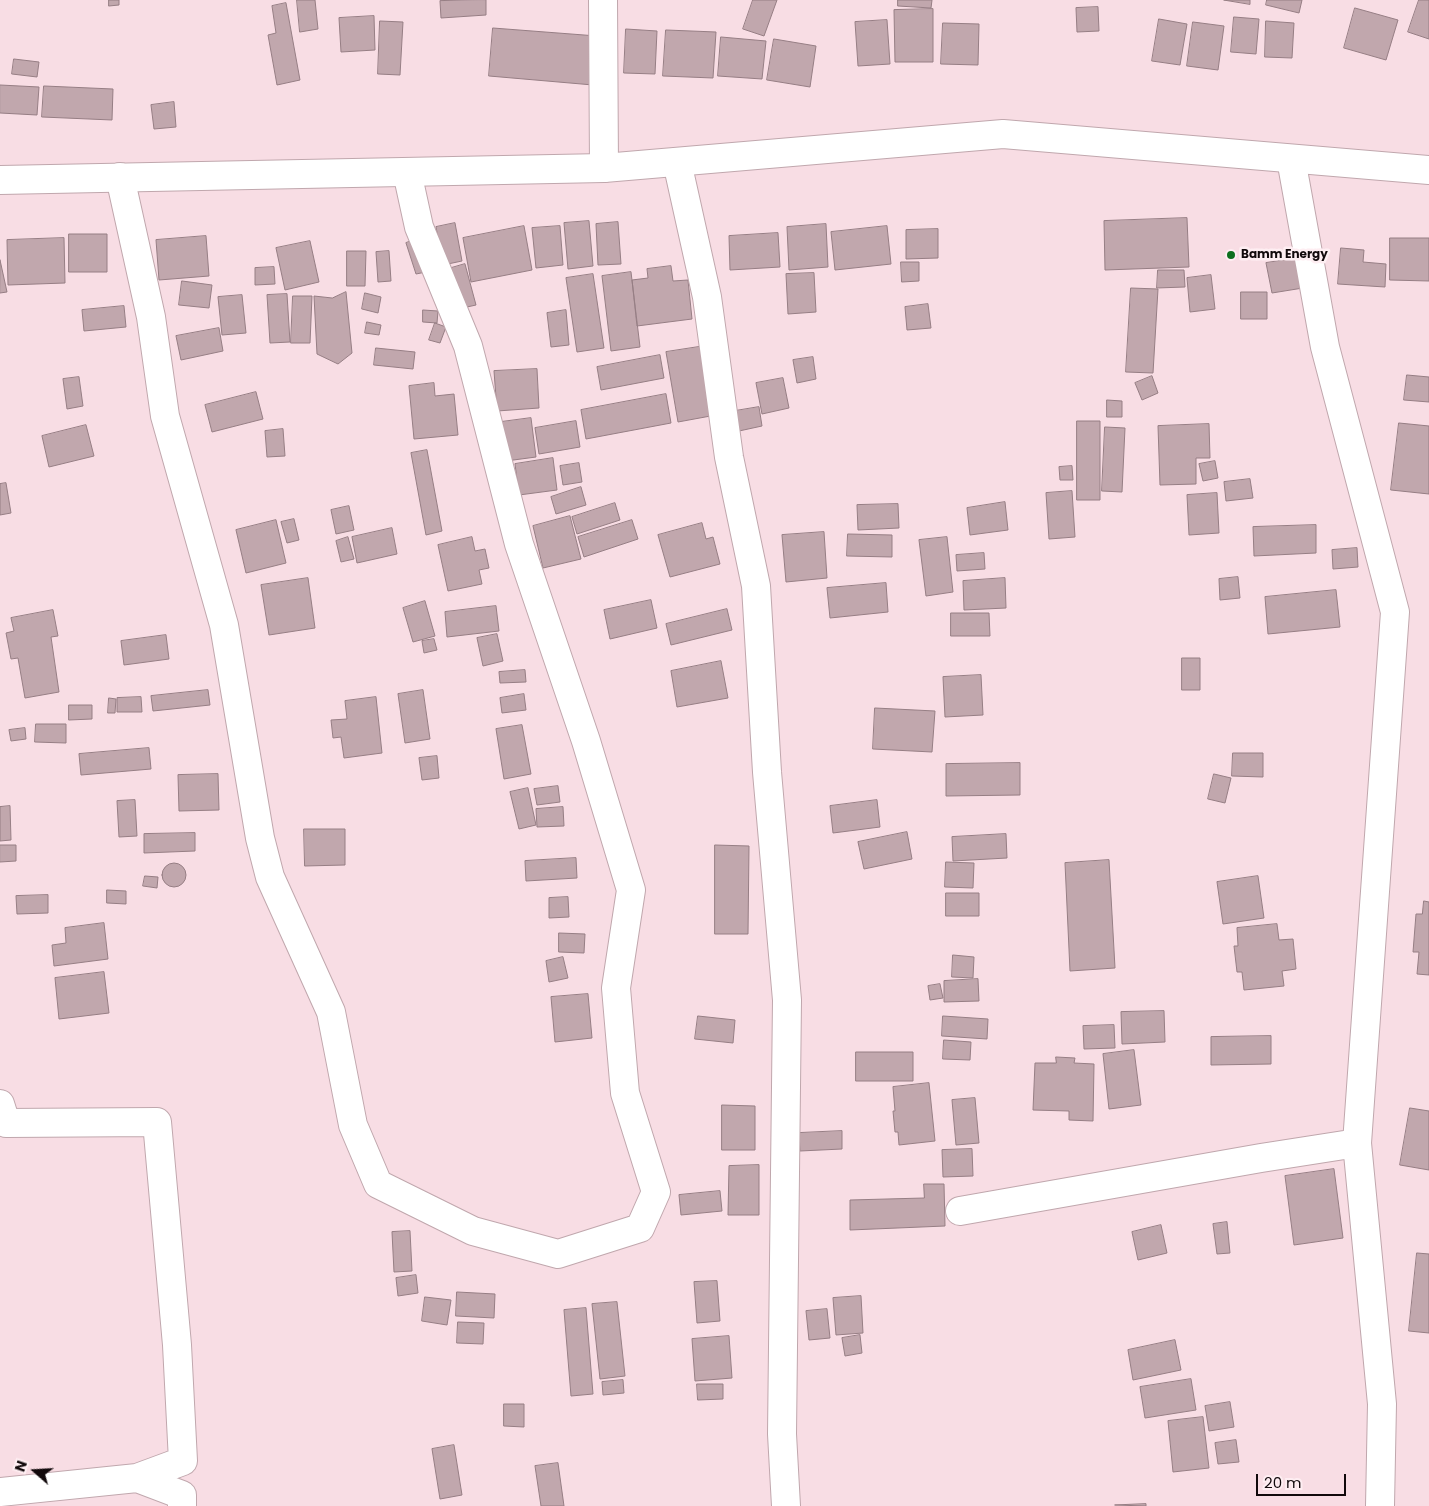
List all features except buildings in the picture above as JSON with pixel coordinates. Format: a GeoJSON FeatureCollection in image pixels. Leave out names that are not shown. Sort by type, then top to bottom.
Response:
{"type":"FeatureCollection","features":[{"type":"Feature","properties":{"kind":"street"},"geometry":{"type":"LineString","coordinates":[[603,0],[604,168]]}},
{"type":"Feature","properties":{"kind":"street"},"geometry":{"type":"LineString","coordinates":[[0,180],[604,168],[1003,134],[1429,170]]}},
{"type":"Feature","properties":{"kind":"street"},"geometry":{"type":"LineString","coordinates":[[1291,159],[1325,347],[1395,612],[1357,1144],[1382,1404],[1380,1506]]}},
{"type":"Feature","properties":{"kind":"street"},"geometry":{"type":"LineString","coordinates":[[677,162],[706,297],[729,458],[756,586],[767,772],[787,1000],[782,1434],[786,1506]]}},
{"type":"Feature","properties":{"kind":"street"},"geometry":{"type":"LineString","coordinates":[[120,177],[151,317],[165,416],[224,625],[260,838],[270,877],[331,1012],[352,1125],[378,1184],[474,1231],[558,1254],[640,1228],[656,1192],[625,1093],[619,1026],[616,988],[631,890],[586,741],[519,544],[468,346],[419,227],[407,172]]}},
{"type":"Feature","properties":{"kind":"street"},"geometry":{"type":"LineString","coordinates":[[0,1104],[6,1123],[156,1122],[177,1345],[183,1461],[137,1478],[0,1492]]}},
{"type":"Feature","properties":{"kind":"street"},"geometry":{"type":"LineString","coordinates":[[960,1210],[1261,1158],[1357,1144]]}},
{"type":"Feature","properties":{"kind":"street"},"geometry":{"type":"LineString","coordinates":[[137,1478],[182,1494],[182,1506]]}},
{"type":"Feature","properties":{"kind":"place","name":"Bamm Energy"},"geometry":{"type":"Point","coordinates":[1231,255]}}]}
